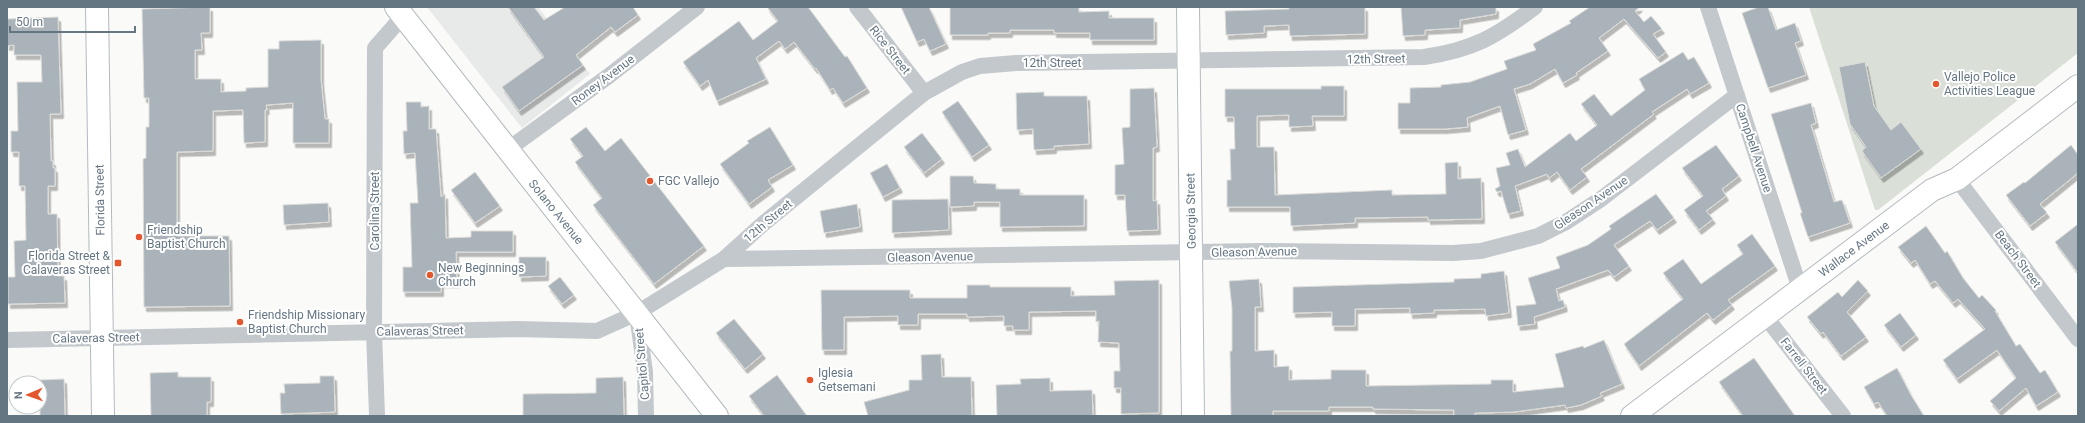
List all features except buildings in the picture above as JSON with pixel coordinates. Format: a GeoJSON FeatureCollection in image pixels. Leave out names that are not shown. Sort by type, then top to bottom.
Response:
{"type":"FeatureCollection","features":[{"type":"Feature","properties":{"kind":"street","name":"Florida Street"},"geometry":{"type":"LineString","coordinates":[[97,7],[104,416]]}},
{"type":"Feature","properties":{"kind":"street","name":"Roney Avenue"},"geometry":{"type":"LineString","coordinates":[[507,150],[610,75],[697,7]]}},
{"type":"Feature","properties":{"kind":"street","name":"Rice Street"},"geometry":{"type":"LineString","coordinates":[[857,7],[924,93]]}},
{"type":"Feature","properties":{"kind":"street","name":"Georgia Street"},"geometry":{"type":"LineString","coordinates":[[1188,7],[1193,416]]}},
{"type":"Feature","properties":{"kind":"street","name":"12th Street"},"geometry":{"type":"LineString","coordinates":[[637,313],[724,259],[764,223],[924,93],[962,72],[980,66],[1016,63],[1188,62],[1424,57],[1452,53],[1478,43],[1504,30],[1535,7]]}},
{"type":"Feature","properties":{"kind":"street","name":"Campbell Avenue"},"geometry":{"type":"LineString","coordinates":[[1708,7],[1800,289]]}},
{"type":"Feature","properties":{"kind":"street","name":"Solano Avenue"},"geometry":{"type":"LineString","coordinates":[[399,11],[507,150],[637,313],[711,414]]}},
{"type":"Feature","properties":{"kind":"street","name":"Carolina Street"},"geometry":{"type":"LineString","coordinates":[[376,416],[374,332],[375,48],[399,11]]}},
{"type":"Feature","properties":{"kind":"street","name":"Wallace Avenue"},"geometry":{"type":"LineString","coordinates":[[1632,416],[1932,190],[1957,179],[2078,86]]}},
{"type":"Feature","properties":{"kind":"street","name":"Gleason Avenue"},"geometry":{"type":"LineString","coordinates":[[724,259],[1262,251],[1453,253],[1481,251],[1538,236],[1566,222],[1601,200],[1737,95]]}},
{"type":"Feature","properties":{"kind":"street","name":"Beach Street"},"geometry":{"type":"LineString","coordinates":[[1957,179],[2078,339]]}},
{"type":"Feature","properties":{"kind":"street","name":"Calaveras Street"},"geometry":{"type":"LineString","coordinates":[[7,340],[517,329],[597,331],[637,313]]}},
{"type":"Feature","properties":{"kind":"street","name":"Capitol Street"},"geometry":{"type":"LineString","coordinates":[[637,313],[645,372],[646,416]]}},
{"type":"Feature","properties":{"kind":"street","name":"Farrell Street"},"geometry":{"type":"LineString","coordinates":[[1765,316],[1843,416]]}},
{"type":"Feature","properties":{"kind":"shaded area"},"geometry":{"type":"Polygon","coordinates":[[[427,7],[538,7],[590,74],[522,128],[427,7]]]}},
{"type":"Feature","properties":{"kind":"shaded area","name":"Vallejo Police Activities League"},"geometry":{"type":"Polygon","coordinates":[[[1809,7],[2078,7],[2078,53],[1878,210],[1875,210],[1809,7]]]}},
{"type":"Feature","properties":{"kind":"place","name":"Vallejo Police Activities League"},"geometry":{"type":"Point","coordinates":[1936,84]}},
{"type":"Feature","properties":{"kind":"place","name":"FGC Vallejo"},"geometry":{"type":"Point","coordinates":[650,181]}},
{"type":"Feature","properties":{"kind":"place","name":"Friendship Baptist Church"},"geometry":{"type":"Point","coordinates":[139,237]}},
{"type":"Feature","properties":{"kind":"place","name":"Florida Street & Calaveras Street"},"geometry":{"type":"Point","coordinates":[118,263]}},
{"type":"Feature","properties":{"kind":"place","name":"New Beginnings Church"},"geometry":{"type":"Point","coordinates":[430,275]}},
{"type":"Feature","properties":{"kind":"place","name":"Friendship Missionary Baptist Church"},"geometry":{"type":"Point","coordinates":[240,322]}},
{"type":"Feature","properties":{"kind":"place","name":"Iglesia Getsemani"},"geometry":{"type":"Point","coordinates":[810,380]}}]}
